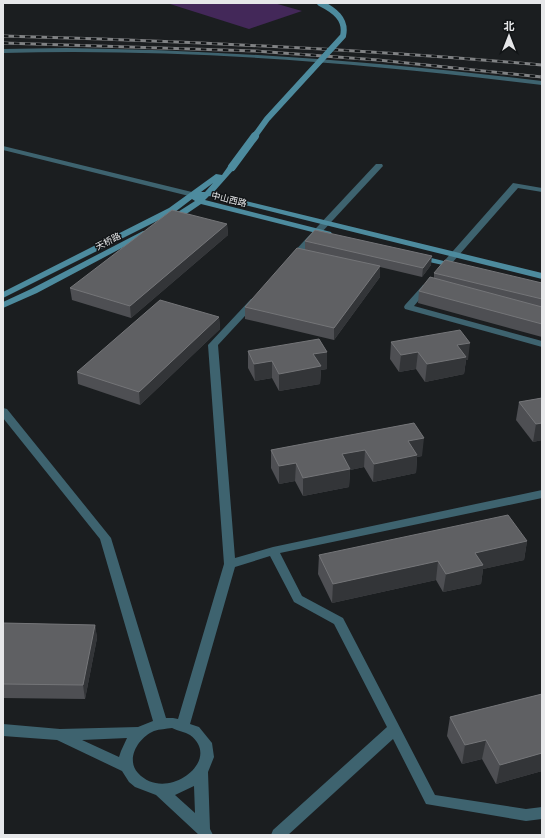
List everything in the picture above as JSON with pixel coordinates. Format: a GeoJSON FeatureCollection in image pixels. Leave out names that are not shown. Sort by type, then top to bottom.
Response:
{"type":"FeatureCollection","features":[{"type":"Feature","properties":{"kind":"main road","name":"天桥路"},"geometry":{"type":"LineString","coordinates":[[3,305],[34,291],[184,214],[209,194],[232,167],[268,118],[343,36],[344,27],[342,19],[320,3]]}},
{"type":"Feature","properties":{"kind":"main road","name":"天桥路"},"geometry":{"type":"LineString","coordinates":[[3,296],[172,210],[232,167]]}},
{"type":"Feature","properties":{"kind":"main road","name":"中山西路"},"geometry":{"type":"LineString","coordinates":[[193,195],[209,194],[542,276]]}},
{"type":"Feature","properties":{"kind":"main road","name":"中山西路"},"geometry":{"type":"LineString","coordinates":[[193,195],[199,202],[333,235]]}},
{"type":"Feature","properties":{"kind":"main road"},"geometry":{"type":"LineString","coordinates":[[409,254],[461,268]]}},
{"type":"Feature","properties":{"kind":"street"},"geometry":{"type":"LineString","coordinates":[[3,51],[104,50],[236,56],[351,63],[542,83]]}},
{"type":"Feature","properties":{"kind":"street"},"geometry":{"type":"LineString","coordinates":[[3,148],[193,195]]}},
{"type":"Feature","properties":{"kind":"street"},"geometry":{"type":"LineString","coordinates":[[287,266],[379,166]]}},
{"type":"Feature","properties":{"kind":"street"},"geometry":{"type":"LineString","coordinates":[[542,190],[516,185],[408,307],[542,344]]}},
{"type":"Feature","properties":{"kind":"street"},"geometry":{"type":"LineString","coordinates":[[183,725],[230,564],[213,345],[260,294]]}},
{"type":"Feature","properties":{"kind":"street"},"geometry":{"type":"LineString","coordinates":[[3,411],[105,538],[161,724]]}},
{"type":"Feature","properties":{"kind":"street"},"geometry":{"type":"LineString","coordinates":[[230,564],[273,551],[542,494]]}},
{"type":"Feature","properties":{"kind":"street"},"geometry":{"type":"LineString","coordinates":[[273,551],[298,599],[339,621],[431,800],[526,815],[542,814]]}},
{"type":"Feature","properties":{"kind":"street"},"geometry":{"type":"LineString","coordinates":[[3,730],[60,735],[141,732],[161,724],[173,723],[183,725],[193,730],[200,736],[205,744],[206,759],[201,773],[205,832]]}},
{"type":"Feature","properties":{"kind":"street"},"geometry":{"type":"LineString","coordinates":[[278,835],[394,728]]}},
{"type":"Feature","properties":{"kind":"street"},"geometry":{"type":"LineString","coordinates":[[141,732],[128,748],[126,758],[127,767],[131,776],[139,783],[148,788],[172,790],[183,786],[201,773]]}},
{"type":"Feature","properties":{"kind":"street"},"geometry":{"type":"LineString","coordinates":[[60,735],[127,767]]}},
{"type":"Feature","properties":{"kind":"street"},"geometry":{"type":"LineString","coordinates":[[160,790],[205,832]]}},
{"type":"Feature","properties":{"kind":"shaded area"},"geometry":{"type":"Polygon","coordinates":[[[274,3],[302,11],[249,29],[170,4],[274,3]]]}},
{"type":"Feature","properties":{"kind":"building"},"geometry":{"type":"Polygon","coordinates":[[[172,210],[227,224],[130,306],[70,288],[172,210]]]}},
{"type":"Feature","properties":{"kind":"building"},"geometry":{"type":"Polygon","coordinates":[[[315,230],[432,256],[423,268],[305,241],[315,230]]]}},
{"type":"Feature","properties":{"kind":"building"},"geometry":{"type":"Polygon","coordinates":[[[297,248],[380,266],[334,328],[245,307],[297,248]]]}},
{"type":"Feature","properties":{"kind":"building"},"geometry":{"type":"Polygon","coordinates":[[[445,260],[542,283],[542,299],[434,273],[445,260]]]}},
{"type":"Feature","properties":{"kind":"building"},"geometry":{"type":"Polygon","coordinates":[[[430,277],[542,307],[542,324],[419,291],[430,277]]]}},
{"type":"Feature","properties":{"kind":"building"},"geometry":{"type":"Polygon","coordinates":[[[160,300],[219,317],[139,392],[77,372],[160,300]]]}},
{"type":"Feature","properties":{"kind":"building"},"geometry":{"type":"Polygon","coordinates":[[[460,330],[470,343],[457,345],[466,357],[427,364],[418,352],[401,355],[391,342],[460,330]]]}},
{"type":"Feature","properties":{"kind":"building"},"geometry":{"type":"Polygon","coordinates":[[[319,339],[327,352],[313,354],[321,366],[279,374],[272,361],[254,364],[248,351],[319,339]]]}},
{"type":"Feature","properties":{"kind":"building"},"geometry":{"type":"Polygon","coordinates":[[[542,398],[542,423],[536,424],[519,402],[542,398]]]}},
{"type":"Feature","properties":{"kind":"building"},"geometry":{"type":"Polygon","coordinates":[[[414,423],[424,438],[408,441],[417,455],[374,464],[365,450],[342,454],[350,469],[303,478],[296,463],[279,466],[271,450],[414,423]]]}},
{"type":"Feature","properties":{"kind":"building"},"geometry":{"type":"Polygon","coordinates":[[[508,515],[527,541],[475,553],[483,565],[446,574],[438,561],[333,584],[319,555],[508,515]]]}},
{"type":"Feature","properties":{"kind":"building"},"geometry":{"type":"Polygon","coordinates":[[[3,623],[95,625],[83,685],[3,684],[3,623]]]}},
{"type":"Feature","properties":{"kind":"building"},"geometry":{"type":"Polygon","coordinates":[[[542,694],[542,753],[500,765],[486,740],[465,745],[450,717],[542,694]]]}},
{"type":"Feature","properties":{"kind":"railway"},"geometry":{"type":"LineString","coordinates":[[3,36],[273,46],[408,54],[542,65]]}},
{"type":"Feature","properties":{"kind":"railway"},"geometry":{"type":"LineString","coordinates":[[3,43],[255,51],[378,60],[542,77]]}}]}
